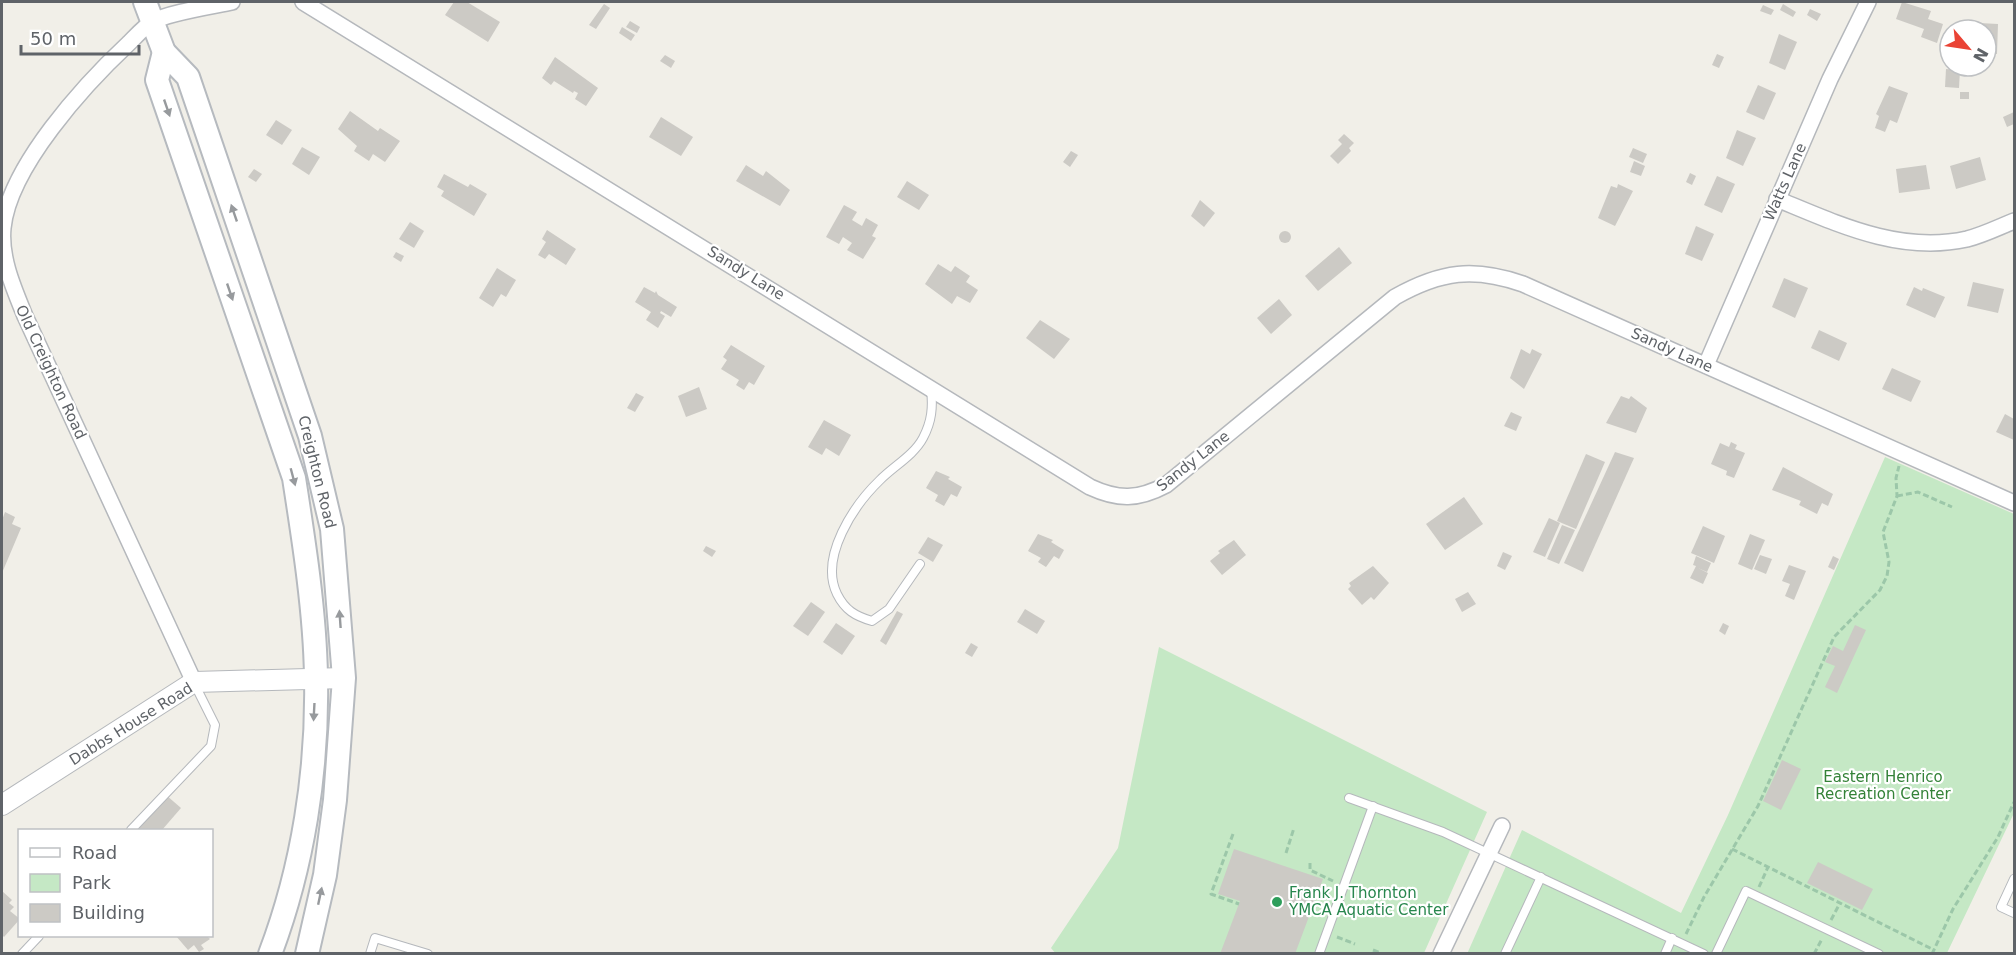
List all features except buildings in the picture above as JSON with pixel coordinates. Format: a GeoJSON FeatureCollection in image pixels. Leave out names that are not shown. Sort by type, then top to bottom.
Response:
{"type":"FeatureCollection","features":[{"type":"Feature","properties":{"kind":"main road","name":"Creighton Road"},"geometry":{"type":"LineString","coordinates":[[149,11],[164,52],[188,77],[310,436],[332,529],[344,678],[335,800],[326,864],[308,954]]}},
{"type":"Feature","properties":{"kind":"main road","name":"Creighton Road"},"geometry":{"type":"LineString","coordinates":[[164,52],[157,80],[294,478],[304,540],[316,677],[311,776],[302,841],[291,890],[270,954]]}},
{"type":"Feature","properties":{"kind":"street"},"geometry":{"type":"LineString","coordinates":[[149,11],[232,2]]}},
{"type":"Feature","properties":{"kind":"street","name":"Sandy Lane"},"geometry":{"type":"LineString","coordinates":[[303,2],[1090,487],[1117,498],[1136,498],[1148,495],[1166,485],[1388,302],[1428,280],[1454,274],[1484,273],[1523,284],[2014,503]]}},
{"type":"Feature","properties":{"kind":"street","name":"Watts Lane"},"geometry":{"type":"LineString","coordinates":[[1706,365],[1777,199],[1868,2]]}},
{"type":"Feature","properties":{"kind":"street","name":"Old Creighton Road"},"geometry":{"type":"LineString","coordinates":[[149,11],[90,81],[30,160],[16,186],[4,217],[3,250],[25,316],[194,682]]}},
{"type":"Feature","properties":{"kind":"street"},"geometry":{"type":"LineString","coordinates":[[1777,199],[1872,236],[1916,243],[1967,239],[2014,221]]}},
{"type":"Feature","properties":{"kind":"street","name":"Dabbs House Road"},"geometry":{"type":"LineString","coordinates":[[2,805],[194,682],[344,678]]}},
{"type":"Feature","properties":{"kind":"street"},"geometry":{"type":"LineString","coordinates":[[1441,954],[1502,826]]}},
{"type":"Feature","properties":{"kind":"lane"},"geometry":{"type":"LineString","coordinates":[[920,564],[889,609],[872,621],[856,617],[842,604],[834,586],[831,567],[836,547],[846,526],[878,482],[922,440],[933,410],[931,387]]}},
{"type":"Feature","properties":{"kind":"lane"},"geometry":{"type":"LineString","coordinates":[[133,829],[211,746],[215,726],[194,682]]}},
{"type":"Feature","properties":{"kind":"lane"},"geometry":{"type":"LineString","coordinates":[[1349,798],[1443,832],[1490,852],[1704,954]]}},
{"type":"Feature","properties":{"kind":"lane"},"geometry":{"type":"LineString","coordinates":[[1319,954],[1373,806]]}},
{"type":"Feature","properties":{"kind":"lane"},"geometry":{"type":"LineString","coordinates":[[1505,954],[1541,876]]}},
{"type":"Feature","properties":{"kind":"lane"},"geometry":{"type":"LineString","coordinates":[[2014,879],[2001,907],[2014,913]]}},
{"type":"Feature","properties":{"kind":"lane"},"geometry":{"type":"LineString","coordinates":[[1716,954],[1746,891],[1879,954]]}},
{"type":"Feature","properties":{"kind":"lane"},"geometry":{"type":"LineString","coordinates":[[22,954],[38,937]]}},
{"type":"Feature","properties":{"kind":"lane"},"geometry":{"type":"LineString","coordinates":[[370,954],[375,938],[428,954]]}},
{"type":"Feature","properties":{"kind":"lane"},"geometry":{"type":"LineString","coordinates":[[1665,954],[1672,938]]}},
{"type":"Feature","properties":{"kind":"path"},"geometry":{"type":"LineString","coordinates":[[1685,936],[1758,806],[1834,637],[1880,590],[1887,576],[1889,562],[1883,532],[1897,496],[1896,478],[1903,453]]}},
{"type":"Feature","properties":{"kind":"path"},"geometry":{"type":"LineString","coordinates":[[1897,496],[1918,492],[1952,507]]}},
{"type":"Feature","properties":{"kind":"path"},"geometry":{"type":"LineString","coordinates":[[1732,849],[1933,952],[1953,909],[1998,837],[2014,802]]}},
{"type":"Feature","properties":{"kind":"path"},"geometry":{"type":"LineString","coordinates":[[1286,853],[1294,828]]}},
{"type":"Feature","properties":{"kind":"path"},"geometry":{"type":"LineString","coordinates":[[1233,834],[1211,894],[1239,904]]}},
{"type":"Feature","properties":{"kind":"path"},"geometry":{"type":"LineString","coordinates":[[1310,863],[1310,870],[1315,874],[1333,881]]}},
{"type":"Feature","properties":{"kind":"path"},"geometry":{"type":"LineString","coordinates":[[1755,895],[1768,867]]}},
{"type":"Feature","properties":{"kind":"path"},"geometry":{"type":"LineString","coordinates":[[1318,890],[1329,894]]}},
{"type":"Feature","properties":{"kind":"path"},"geometry":{"type":"LineString","coordinates":[[1831,920],[1840,903]]}},
{"type":"Feature","properties":{"kind":"path"},"geometry":{"type":"LineString","coordinates":[[1336,937],[1355,944]]}},
{"type":"Feature","properties":{"kind":"path"},"geometry":{"type":"LineString","coordinates":[[1814,954],[1822,937]]}},
{"type":"Feature","properties":{"kind":"path"},"geometry":{"type":"LineString","coordinates":[[1373,950],[1383,954]]}},
{"type":"Feature","properties":{"kind":"green space","name":"Eastern Henrico Recreation Center"},"geometry":{"type":"Polygon","coordinates":[[[1885,457],[2014,514],[2014,813],[1947,953],[1467,954],[1522,830],[1681,913],[1728,815],[1885,457]]]}},
{"type":"Feature","properties":{"kind":"green space"},"geometry":{"type":"Polygon","coordinates":[[[1159,647],[1487,812],[1424,953],[1056,954],[1051,948],[1118,848],[1159,647]]]}},
{"type":"Feature","properties":{"kind":"place","name":"Frank J. Thornton YMCA Aquatic Center"},"geometry":{"type":"Point","coordinates":[1277,902]}}]}
